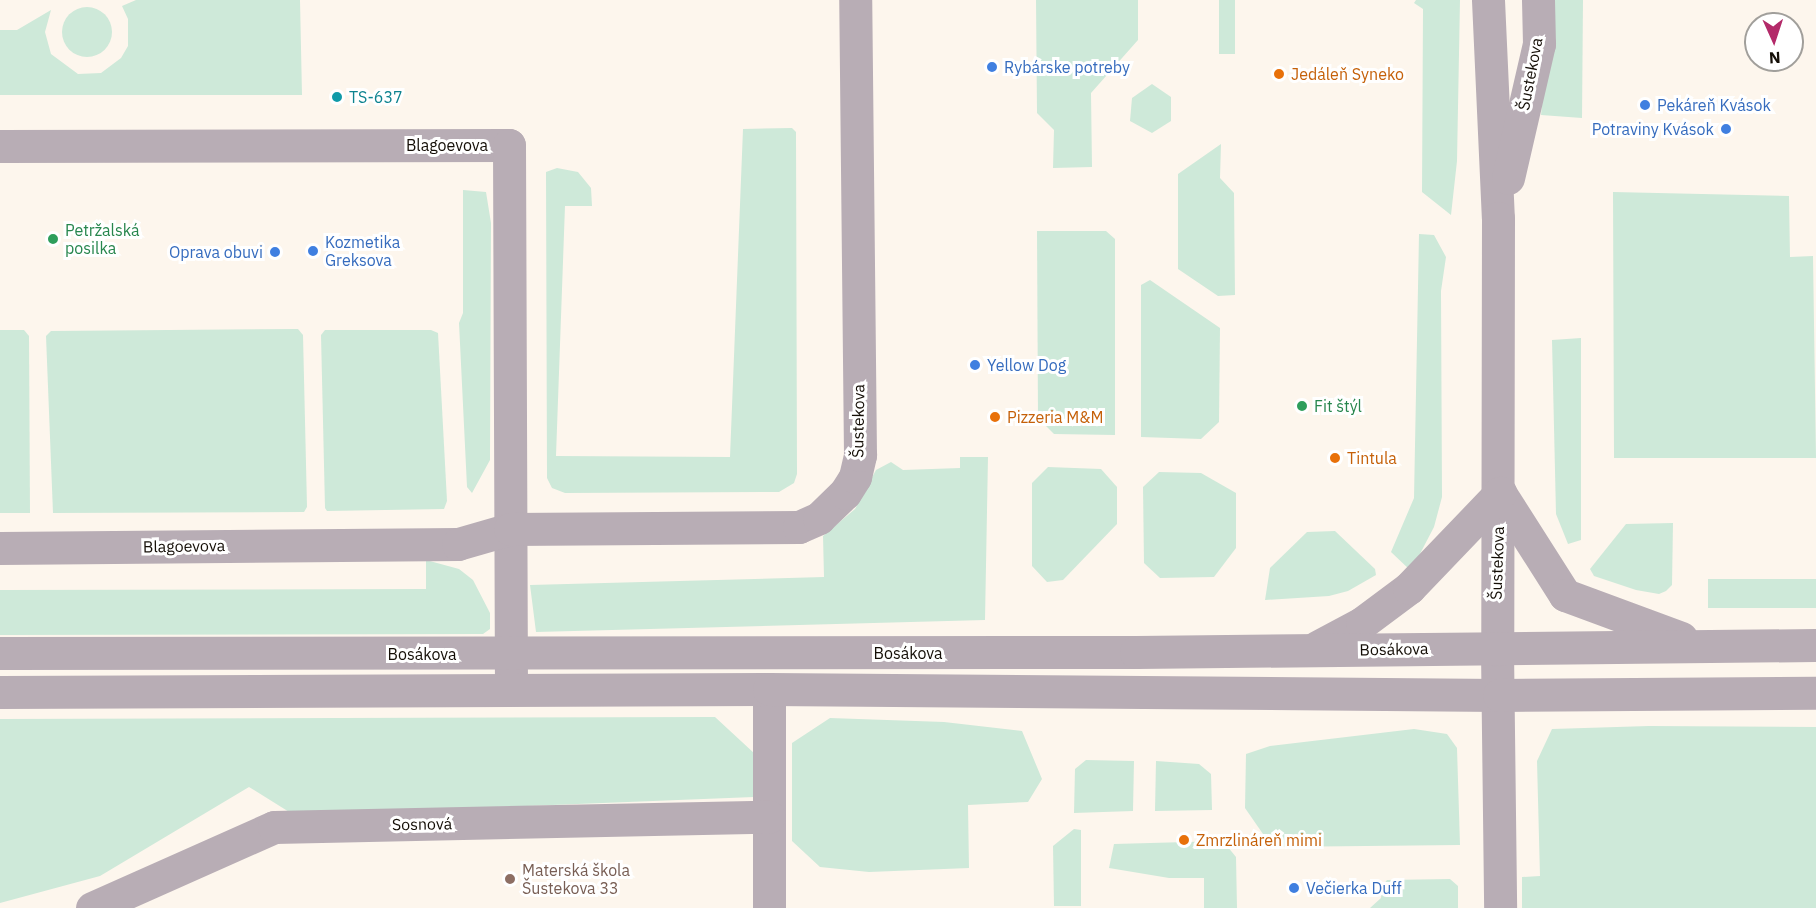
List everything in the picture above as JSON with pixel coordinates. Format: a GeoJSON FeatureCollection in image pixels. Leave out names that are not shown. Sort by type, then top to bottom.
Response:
{"type":"FeatureCollection","features":[{"type":"Feature","properties":{"kind":"street","name":"Šustekova"},"geometry":{"type":"LineString","coordinates":[[510,530],[799,527],[819,518],[845,493],[855,477],[860,455],[855,0]]}},
{"type":"Feature","properties":{"kind":"street","name":"Šustekova"},"geometry":{"type":"LineString","coordinates":[[1488,0],[1498,218],[1500,493],[1497,650],[1500,908]]}},
{"type":"Feature","properties":{"kind":"street","name":"Šustekova"},"geometry":{"type":"LineString","coordinates":[[1498,218],[1539,44],[1538,0]]}},
{"type":"Feature","properties":{"kind":"street","name":"Blagoevova"},"geometry":{"type":"LineString","coordinates":[[0,146],[509,145],[511,689]]}},
{"type":"Feature","properties":{"kind":"street"},"geometry":{"type":"LineString","coordinates":[[1311,650],[1362,623],[1409,588],[1500,493],[1565,595],[1697,644]]}},
{"type":"Feature","properties":{"kind":"street","name":"Blagoevova"},"geometry":{"type":"LineString","coordinates":[[0,548],[458,544],[510,530]]}},
{"type":"Feature","properties":{"kind":"street","name":"Bosákova"},"geometry":{"type":"LineString","coordinates":[[0,654],[511,655],[1497,650],[1697,644],[1816,645]]}},
{"type":"Feature","properties":{"kind":"street"},"geometry":{"type":"LineString","coordinates":[[769,689],[769,908]]}},
{"type":"Feature","properties":{"kind":"street"},"geometry":{"type":"LineString","coordinates":[[0,692],[769,689],[1498,695],[1816,693]]}},
{"type":"Feature","properties":{"kind":"street","name":"Sosnová"},"geometry":{"type":"LineString","coordinates":[[92,908],[274,827],[769,817]]}},
{"type":"Feature","properties":{"kind":"green space"},"geometry":{"type":"Polygon","coordinates":[[[136,0],[300,0],[302,95],[0,95],[0,30],[17,30],[51,10],[45,32],[51,54],[78,74],[101,73],[121,58],[128,46],[128,19],[122,6],[136,0]]]}},
{"type":"Feature","properties":{"kind":"green space"},"geometry":{"type":"Polygon","coordinates":[[[1036,0],[1138,0],[1138,40],[1091,93],[1092,167],[1053,168],[1054,130],[1037,113],[1036,0]]]}},
{"type":"Feature","properties":{"kind":"green space"},"geometry":{"type":"Polygon","coordinates":[[[1219,0],[1235,0],[1235,54],[1219,54],[1219,0]]]}},
{"type":"Feature","properties":{"kind":"green space"},"geometry":{"type":"Polygon","coordinates":[[[1416,0],[1460,0],[1457,161],[1451,215],[1422,192],[1423,9],[1414,3],[1416,0]]]}},
{"type":"Feature","properties":{"kind":"green space"},"geometry":{"type":"Polygon","coordinates":[[[1553,0],[1583,0],[1582,118],[1541,115],[1553,0]]]}},
{"type":"Feature","properties":{"kind":"green space"},"geometry":{"type":"Polygon","coordinates":[[[87,7],[105,14],[112,32],[105,50],[87,57],[69,50],[62,32],[69,14],[87,7]]]}},
{"type":"Feature","properties":{"kind":"green space"},"geometry":{"type":"Polygon","coordinates":[[[1152,84],[1171,97],[1171,121],[1152,133],[1130,121],[1132,98],[1152,84]]]}},
{"type":"Feature","properties":{"kind":"green space"},"geometry":{"type":"Polygon","coordinates":[[[792,128],[796,132],[797,474],[794,483],[779,492],[565,493],[552,488],[547,478],[546,172],[557,168],[578,172],[591,188],[592,206],[565,206],[556,456],[730,457],[743,129],[792,128]]]}},
{"type":"Feature","properties":{"kind":"green space"},"geometry":{"type":"Polygon","coordinates":[[[1221,144],[1220,178],[1234,193],[1235,295],[1218,296],[1178,269],[1178,174],[1221,144]]]}},
{"type":"Feature","properties":{"kind":"green space"},"geometry":{"type":"Polygon","coordinates":[[[463,190],[486,192],[491,223],[490,460],[472,493],[467,487],[459,323],[463,313],[463,190]]]}},
{"type":"Feature","properties":{"kind":"green space"},"geometry":{"type":"Polygon","coordinates":[[[1613,192],[1789,196],[1790,257],[1813,256],[1816,458],[1614,458],[1613,192]]]}},
{"type":"Feature","properties":{"kind":"green space"},"geometry":{"type":"Polygon","coordinates":[[[1037,231],[1106,231],[1115,239],[1115,435],[1054,434],[1038,418],[1037,231]]]}},
{"type":"Feature","properties":{"kind":"green space"},"geometry":{"type":"Polygon","coordinates":[[[1419,234],[1434,235],[1446,257],[1441,291],[1442,497],[1434,527],[1411,571],[1391,552],[1414,498],[1419,234]]]}},
{"type":"Feature","properties":{"kind":"green space"},"geometry":{"type":"Polygon","coordinates":[[[1150,280],[1220,328],[1219,422],[1201,439],[1141,437],[1141,285],[1150,280]]]}},
{"type":"Feature","properties":{"kind":"green space"},"geometry":{"type":"Polygon","coordinates":[[[298,329],[303,335],[307,507],[304,512],[53,513],[46,336],[51,331],[298,329]]]}},
{"type":"Feature","properties":{"kind":"green space"},"geometry":{"type":"Polygon","coordinates":[[[0,330],[24,330],[29,336],[30,513],[0,513],[0,330]]]}},
{"type":"Feature","properties":{"kind":"green space"},"geometry":{"type":"Polygon","coordinates":[[[325,330],[431,330],[438,333],[447,501],[444,509],[327,511],[325,508],[321,335],[325,330]]]}},
{"type":"Feature","properties":{"kind":"green space"},"geometry":{"type":"Polygon","coordinates":[[[1581,338],[1581,540],[1568,544],[1556,514],[1552,340],[1581,338]]]}},
{"type":"Feature","properties":{"kind":"green space"},"geometry":{"type":"Polygon","coordinates":[[[960,457],[988,457],[985,620],[536,632],[530,585],[824,577],[823,536],[855,509],[876,470],[891,462],[903,470],[960,468],[960,457]]]}},
{"type":"Feature","properties":{"kind":"green space"},"geometry":{"type":"Polygon","coordinates":[[[1048,467],[1101,469],[1117,487],[1117,524],[1063,580],[1047,582],[1032,566],[1032,483],[1048,467]]]}},
{"type":"Feature","properties":{"kind":"green space"},"geometry":{"type":"Polygon","coordinates":[[[1159,472],[1201,473],[1236,493],[1236,548],[1214,577],[1160,578],[1144,563],[1143,487],[1159,472]]]}},
{"type":"Feature","properties":{"kind":"green space"},"geometry":{"type":"Polygon","coordinates":[[[1673,523],[1672,585],[1666,591],[1659,594],[1636,590],[1594,576],[1590,569],[1626,524],[1673,523]]]}},
{"type":"Feature","properties":{"kind":"green space"},"geometry":{"type":"Polygon","coordinates":[[[1335,531],[1375,569],[1376,575],[1348,591],[1329,596],[1265,600],[1270,568],[1307,532],[1335,531]]]}},
{"type":"Feature","properties":{"kind":"green space"},"geometry":{"type":"Polygon","coordinates":[[[426,560],[459,569],[473,580],[490,613],[490,629],[483,634],[0,635],[0,590],[426,589],[426,560]]]}},
{"type":"Feature","properties":{"kind":"green space"},"geometry":{"type":"Polygon","coordinates":[[[1708,579],[1816,579],[1816,608],[1708,608],[1708,579]]]}},
{"type":"Feature","properties":{"kind":"green space"},"geometry":{"type":"Polygon","coordinates":[[[715,717],[755,754],[754,797],[294,815],[249,787],[100,876],[0,903],[0,719],[715,717]]]}},
{"type":"Feature","properties":{"kind":"green space"},"geometry":{"type":"Polygon","coordinates":[[[830,718],[944,722],[1022,731],[1042,779],[1028,802],[968,805],[969,868],[869,872],[820,867],[792,841],[792,743],[830,718]]]}},
{"type":"Feature","properties":{"kind":"green space"},"geometry":{"type":"Polygon","coordinates":[[[1649,726],[1816,727],[1816,908],[1522,908],[1522,877],[1540,876],[1537,761],[1552,729],[1649,726]]]}},
{"type":"Feature","properties":{"kind":"green space"},"geometry":{"type":"Polygon","coordinates":[[[1414,729],[1447,734],[1457,748],[1460,845],[1272,847],[1245,808],[1246,754],[1270,746],[1414,729]]]}},
{"type":"Feature","properties":{"kind":"green space"},"geometry":{"type":"Polygon","coordinates":[[[1086,760],[1134,761],[1133,811],[1074,813],[1075,769],[1086,760]]]}},
{"type":"Feature","properties":{"kind":"green space"},"geometry":{"type":"Polygon","coordinates":[[[1156,761],[1199,764],[1211,774],[1212,810],[1155,811],[1156,761]]]}},
{"type":"Feature","properties":{"kind":"green space"},"geometry":{"type":"Polygon","coordinates":[[[1074,829],[1081,830],[1081,906],[1054,906],[1053,846],[1074,829]]]}},
{"type":"Feature","properties":{"kind":"green space"},"geometry":{"type":"Polygon","coordinates":[[[1223,841],[1236,857],[1237,908],[1204,908],[1204,878],[1169,878],[1109,868],[1114,844],[1223,841]]]}},
{"type":"Feature","properties":{"kind":"green space"},"geometry":{"type":"Polygon","coordinates":[[[1450,879],[1458,886],[1458,908],[1370,908],[1381,898],[1382,886],[1387,880],[1450,879]]]}},
{"type":"Feature","properties":{"kind":"place","name":"Rybárske potreby"},"geometry":{"type":"Point","coordinates":[992,67]}},
{"type":"Feature","properties":{"kind":"place","name":"Jedáleň Syneko"},"geometry":{"type":"Point","coordinates":[1279,74]}},
{"type":"Feature","properties":{"kind":"place","name":"TS-637"},"geometry":{"type":"Point","coordinates":[337,97]}},
{"type":"Feature","properties":{"kind":"place","name":"Pekáreň Kvások"},"geometry":{"type":"Point","coordinates":[1645,105]}},
{"type":"Feature","properties":{"kind":"place","name":"Potraviny Kvások"},"geometry":{"type":"Point","coordinates":[1726,129]}},
{"type":"Feature","properties":{"kind":"place","name":"Petržalská posilka"},"geometry":{"type":"Point","coordinates":[53,239]}},
{"type":"Feature","properties":{"kind":"place","name":"Kozmetika Greksova"},"geometry":{"type":"Point","coordinates":[313,251]}},
{"type":"Feature","properties":{"kind":"place","name":"Oprava obuvi"},"geometry":{"type":"Point","coordinates":[275,252]}},
{"type":"Feature","properties":{"kind":"place","name":"Yellow Dog"},"geometry":{"type":"Point","coordinates":[975,365]}},
{"type":"Feature","properties":{"kind":"place","name":"Fit štýl"},"geometry":{"type":"Point","coordinates":[1302,406]}},
{"type":"Feature","properties":{"kind":"place","name":"Pizzeria M&M"},"geometry":{"type":"Point","coordinates":[995,417]}},
{"type":"Feature","properties":{"kind":"place","name":"Tintula"},"geometry":{"type":"Point","coordinates":[1335,458]}},
{"type":"Feature","properties":{"kind":"place","name":"Zmrzlináreň mimi"},"geometry":{"type":"Point","coordinates":[1184,840]}},
{"type":"Feature","properties":{"kind":"place","name":"Materská škola Šustekova 33"},"geometry":{"type":"Point","coordinates":[510,879]}},
{"type":"Feature","properties":{"kind":"place","name":"Večierka Duff"},"geometry":{"type":"Point","coordinates":[1294,888]}}]}
